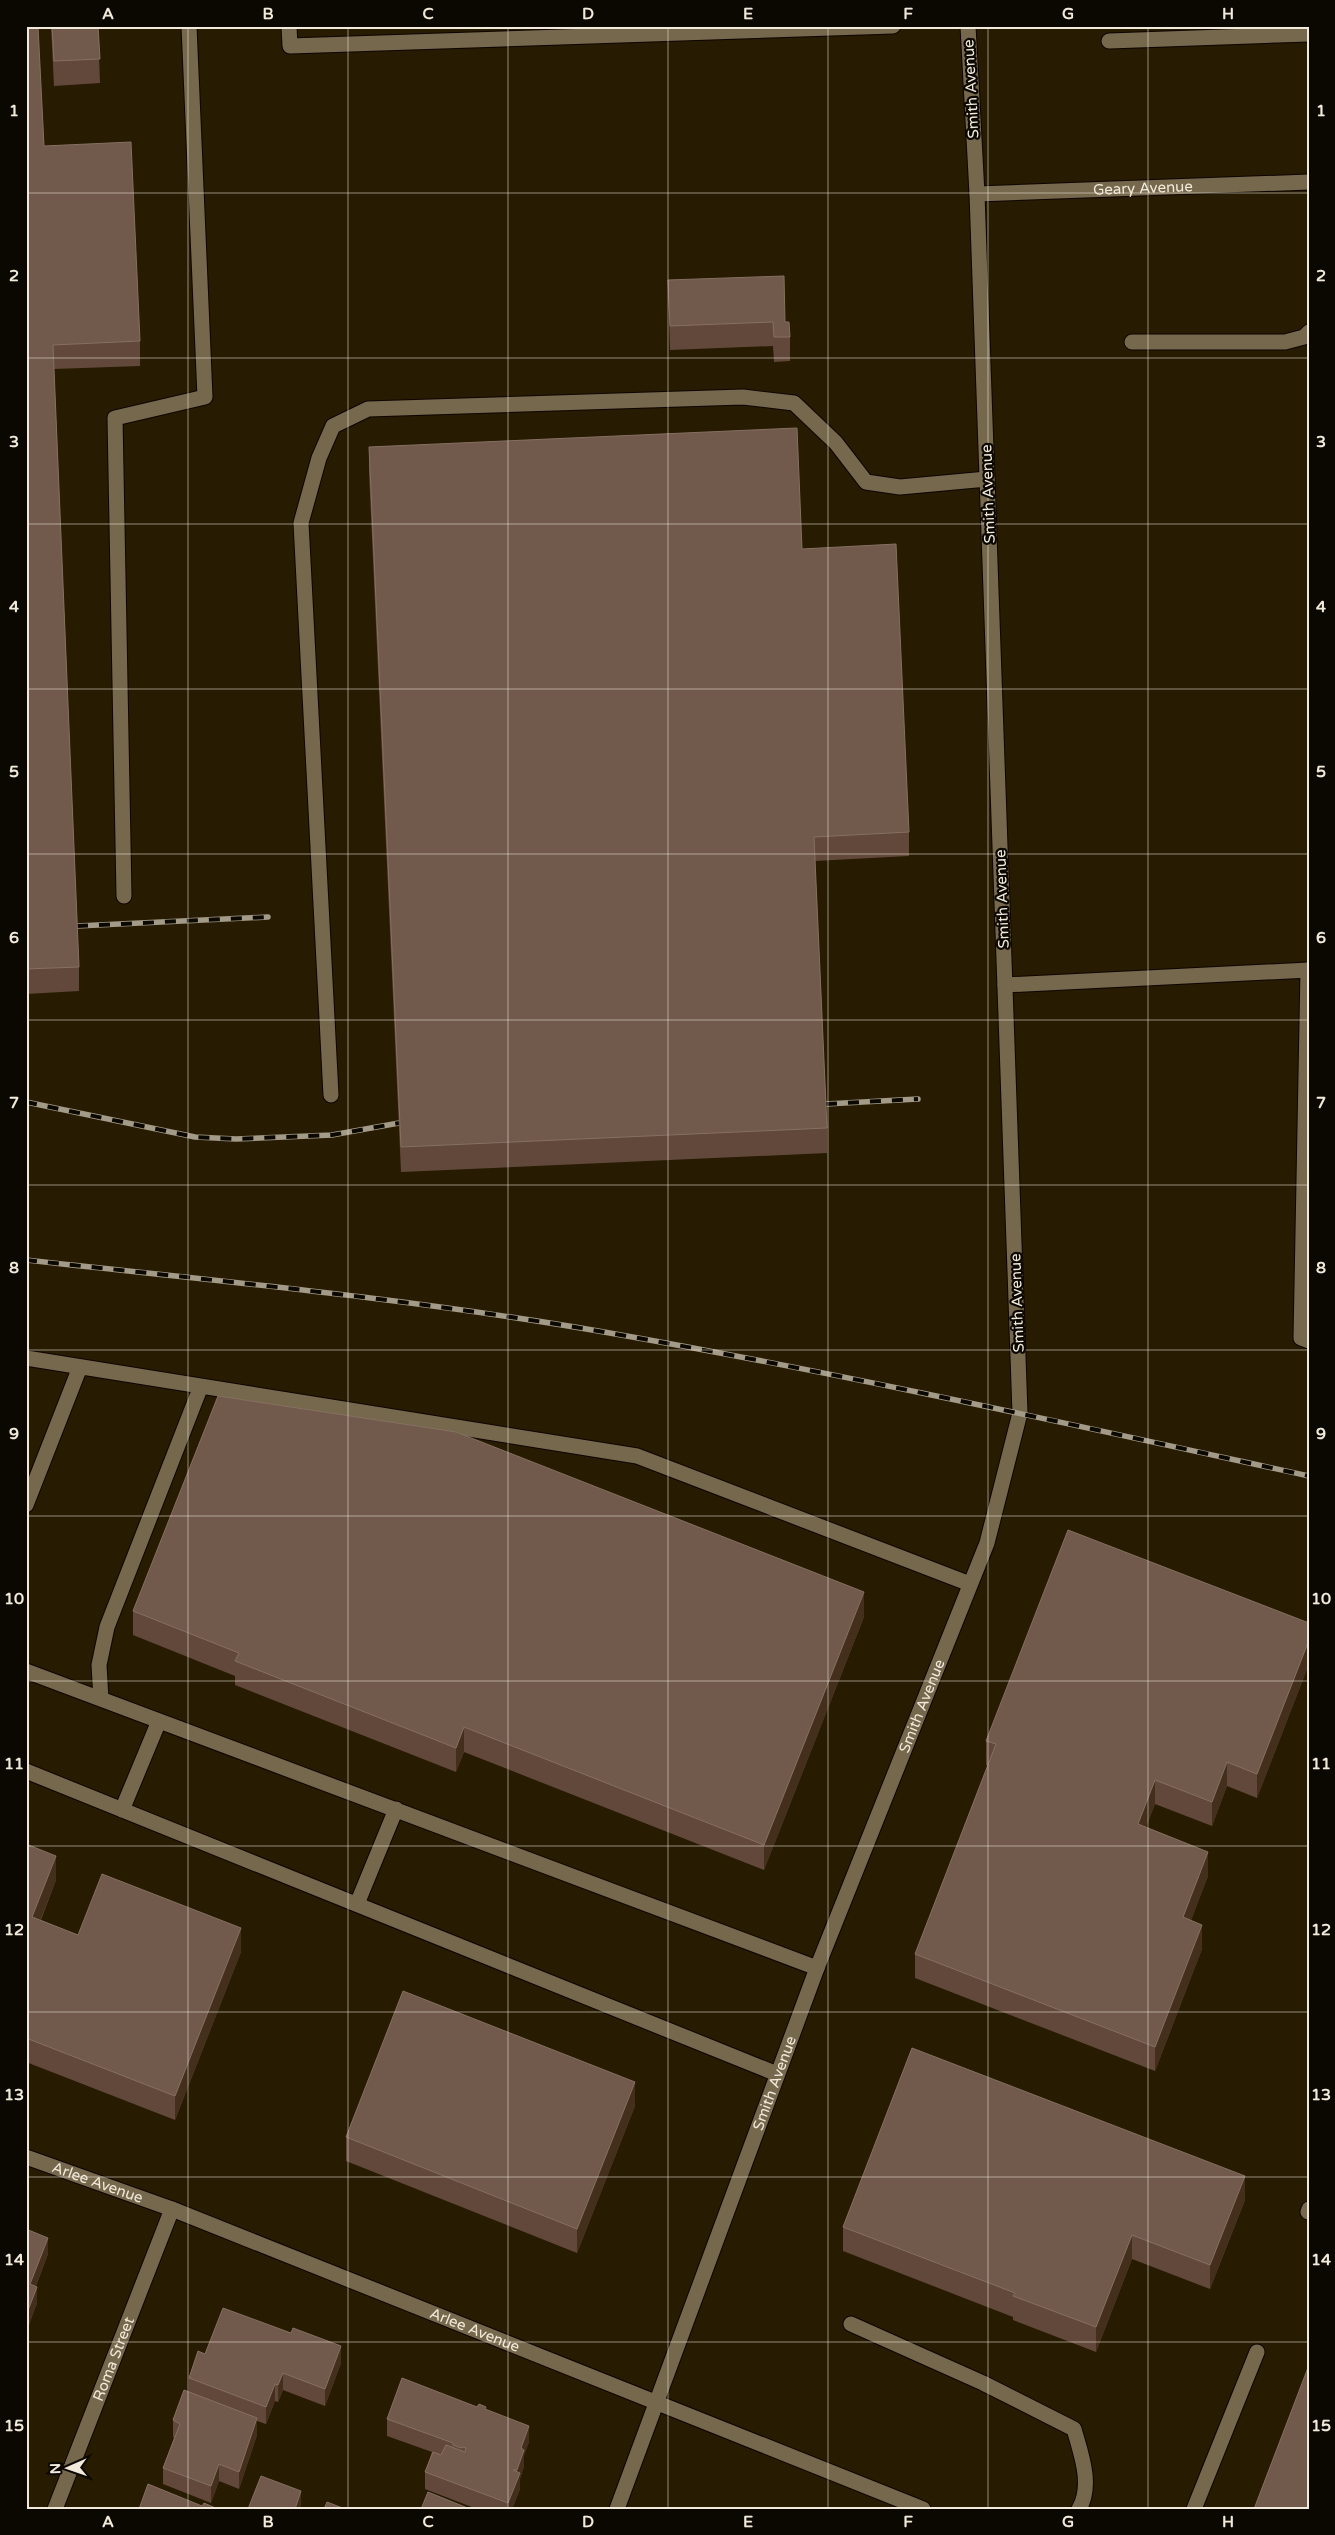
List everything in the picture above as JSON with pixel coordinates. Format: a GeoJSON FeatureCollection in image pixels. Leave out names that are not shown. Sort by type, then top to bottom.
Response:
{"type":"FeatureCollection","features":[{"type":"Feature","properties":{"kind":"street"},"geometry":{"type":"LineString","coordinates":[[124,896],[115,418],[205,397],[189,26]]}},
{"type":"Feature","properties":{"kind":"street"},"geometry":{"type":"LineString","coordinates":[[289,26],[290,46],[893,26]]}},
{"type":"Feature","properties":{"kind":"street","name":"Smith Avenue"},"geometry":{"type":"LineString","coordinates":[[617,2509],[817,1968],[987,1543],[1020,1413],[977,194],[968,26]]}},
{"type":"Feature","properties":{"kind":"street"},"geometry":{"type":"LineString","coordinates":[[1109,41],[1309,34]]}},
{"type":"Feature","properties":{"kind":"street","name":"Geary Avenue"},"geometry":{"type":"LineString","coordinates":[[977,194],[1309,182]]}},
{"type":"Feature","properties":{"kind":"street"},"geometry":{"type":"LineString","coordinates":[[1132,342],[1285,342],[1304,337],[1309,332]]}},
{"type":"Feature","properties":{"kind":"street"},"geometry":{"type":"LineString","coordinates":[[331,1095],[301,523],[319,458],[332,426],[368,408],[743,397],[794,403],[836,443],[866,482],[900,487],[987,479]]}},
{"type":"Feature","properties":{"kind":"street"},"geometry":{"type":"LineString","coordinates":[[1005,985],[1308,970],[1301,1338],[1309,1341]]}},
{"type":"Feature","properties":{"kind":"street"},"geometry":{"type":"LineString","coordinates":[[26,1358],[637,1456],[970,1584]]}},
{"type":"Feature","properties":{"kind":"street"},"geometry":{"type":"LineString","coordinates":[[26,1505],[80,1367]]}},
{"type":"Feature","properties":{"kind":"street"},"geometry":{"type":"LineString","coordinates":[[101,1699],[99,1666],[107,1627],[201,1386]]}},
{"type":"Feature","properties":{"kind":"street"},"geometry":{"type":"LineString","coordinates":[[26,1671],[817,1968]]}},
{"type":"Feature","properties":{"kind":"street"},"geometry":{"type":"LineString","coordinates":[[122,1810],[159,1721]]}},
{"type":"Feature","properties":{"kind":"street"},"geometry":{"type":"LineString","coordinates":[[26,1771],[778,2074]]}},
{"type":"Feature","properties":{"kind":"street"},"geometry":{"type":"LineString","coordinates":[[357,1904],[396,1810]]}},
{"type":"Feature","properties":{"kind":"street","name":"Arlee Avenue"},"geometry":{"type":"LineString","coordinates":[[26,2157],[172,2209],[923,2509]]}},
{"type":"Feature","properties":{"kind":"street","name":"Roma Street"},"geometry":{"type":"LineString","coordinates":[[55,2509],[172,2209]]}},
{"type":"Feature","properties":{"kind":"street"},"geometry":{"type":"LineString","coordinates":[[851,2324],[983,2383],[1074,2429],[1084,2466],[1085,2498],[1079,2509]]}},
{"type":"Feature","properties":{"kind":"street"},"geometry":{"type":"LineString","coordinates":[[1194,2509],[1257,2352]]}},
{"type":"Feature","properties":{"kind":"building"},"geometry":{"type":"Polygon","coordinates":[[[26,26],[38,26],[44,146],[131,142],[140,341],[53,345],[79,967],[26,969],[26,26]]]}},
{"type":"Feature","properties":{"kind":"building"},"geometry":{"type":"Polygon","coordinates":[[[52,26],[98,26],[100,59],[54,61],[52,26]]]}},
{"type":"Feature","properties":{"kind":"building"},"geometry":{"type":"Polygon","coordinates":[[[784,276],[785,322],[789,322],[790,337],[774,337],[773,322],[670,326],[668,280],[784,276]]]}},
{"type":"Feature","properties":{"kind":"building"},"geometry":{"type":"Polygon","coordinates":[[[797,428],[802,549],[896,544],[909,832],[814,837],[827,1128],[401,1147],[369,447],[797,428]]]}},
{"type":"Feature","properties":{"kind":"building"},"geometry":{"type":"Polygon","coordinates":[[[218,1396],[456,1432],[864,1592],[764,1845],[464,1727],[456,1748],[235,1661],[239,1653],[133,1611],[218,1396]]]}},
{"type":"Feature","properties":{"kind":"building"},"geometry":{"type":"Polygon","coordinates":[[[1068,1530],[1309,1623],[1309,1640],[1257,1774],[1227,1762],[1212,1802],[1155,1780],[1138,1824],[1208,1852],[1183,1917],[1202,1925],[1155,2047],[915,1954],[996,1744],[986,1741],[1068,1530]]]}},
{"type":"Feature","properties":{"kind":"building"},"geometry":{"type":"Polygon","coordinates":[[[26,1844],[56,1856],[32,1917],[78,1935],[102,1874],[241,1928],[175,2096],[26,2038],[26,1844]]]}},
{"type":"Feature","properties":{"kind":"building"},"geometry":{"type":"Polygon","coordinates":[[[403,1991],[635,2082],[577,2229],[346,2137],[403,1991]]]}},
{"type":"Feature","properties":{"kind":"building"},"geometry":{"type":"Polygon","coordinates":[[[912,2048],[1245,2176],[1210,2265],[1132,2235],[1096,2327],[1013,2296],[1015,2293],[843,2227],[912,2048]]]}},
{"type":"Feature","properties":{"kind":"building"},"geometry":{"type":"Polygon","coordinates":[[[26,2229],[48,2238],[30,2284],[37,2287],[27,2313],[26,2313],[26,2229]]]}},
{"type":"Feature","properties":{"kind":"building"},"geometry":{"type":"Polygon","coordinates":[[[223,2308],[291,2333],[293,2328],[341,2346],[325,2389],[283,2373],[278,2385],[275,2384],[266,2407],[189,2378],[198,2351],[205,2354],[223,2308]]]}},
{"type":"Feature","properties":{"kind":"building"},"geometry":{"type":"Polygon","coordinates":[[[1309,2365],[1309,2509],[1254,2509],[1309,2365]]]}},
{"type":"Feature","properties":{"kind":"building"},"geometry":{"type":"Polygon","coordinates":[[[402,2378],[477,2407],[479,2404],[486,2407],[485,2409],[529,2426],[521,2448],[524,2450],[517,2470],[513,2470],[520,2473],[508,2503],[425,2472],[433,2452],[441,2455],[446,2445],[465,2452],[466,2448],[461,2448],[453,2445],[453,2443],[387,2419],[402,2378]]]}},
{"type":"Feature","properties":{"kind":"building"},"geometry":{"type":"Polygon","coordinates":[[[184,2390],[257,2418],[239,2472],[219,2464],[211,2486],[163,2468],[180,2424],[173,2420],[184,2390]]]}},
{"type":"Feature","properties":{"kind":"building"},"geometry":{"type":"Polygon","coordinates":[[[261,2476],[301,2491],[295,2509],[248,2509],[261,2476]]]}},
{"type":"Feature","properties":{"kind":"building"},"geometry":{"type":"Polygon","coordinates":[[[148,2484],[202,2506],[204,2503],[218,2509],[139,2509],[148,2484]]]}},
{"type":"Feature","properties":{"kind":"building"},"geometry":{"type":"Polygon","coordinates":[[[428,2492],[470,2509],[421,2509],[428,2492]]]}},
{"type":"Feature","properties":{"kind":"building"},"geometry":{"type":"Polygon","coordinates":[[[327,2502],[345,2509],[324,2509],[327,2502]]]}},
{"type":"Feature","properties":{"kind":"railway"},"geometry":{"type":"LineString","coordinates":[[77,926],[268,917]]}},
{"type":"Feature","properties":{"kind":"railway"},"geometry":{"type":"LineString","coordinates":[[826,1104],[918,1099]]}},
{"type":"Feature","properties":{"kind":"railway"},"geometry":{"type":"LineString","coordinates":[[26,1102],[195,1137],[236,1139],[332,1135],[399,1123]]}},
{"type":"Feature","properties":{"kind":"railway"},"geometry":{"type":"LineString","coordinates":[[26,1260],[388,1300],[604,1332],[869,1382],[1309,1476]]}}]}
